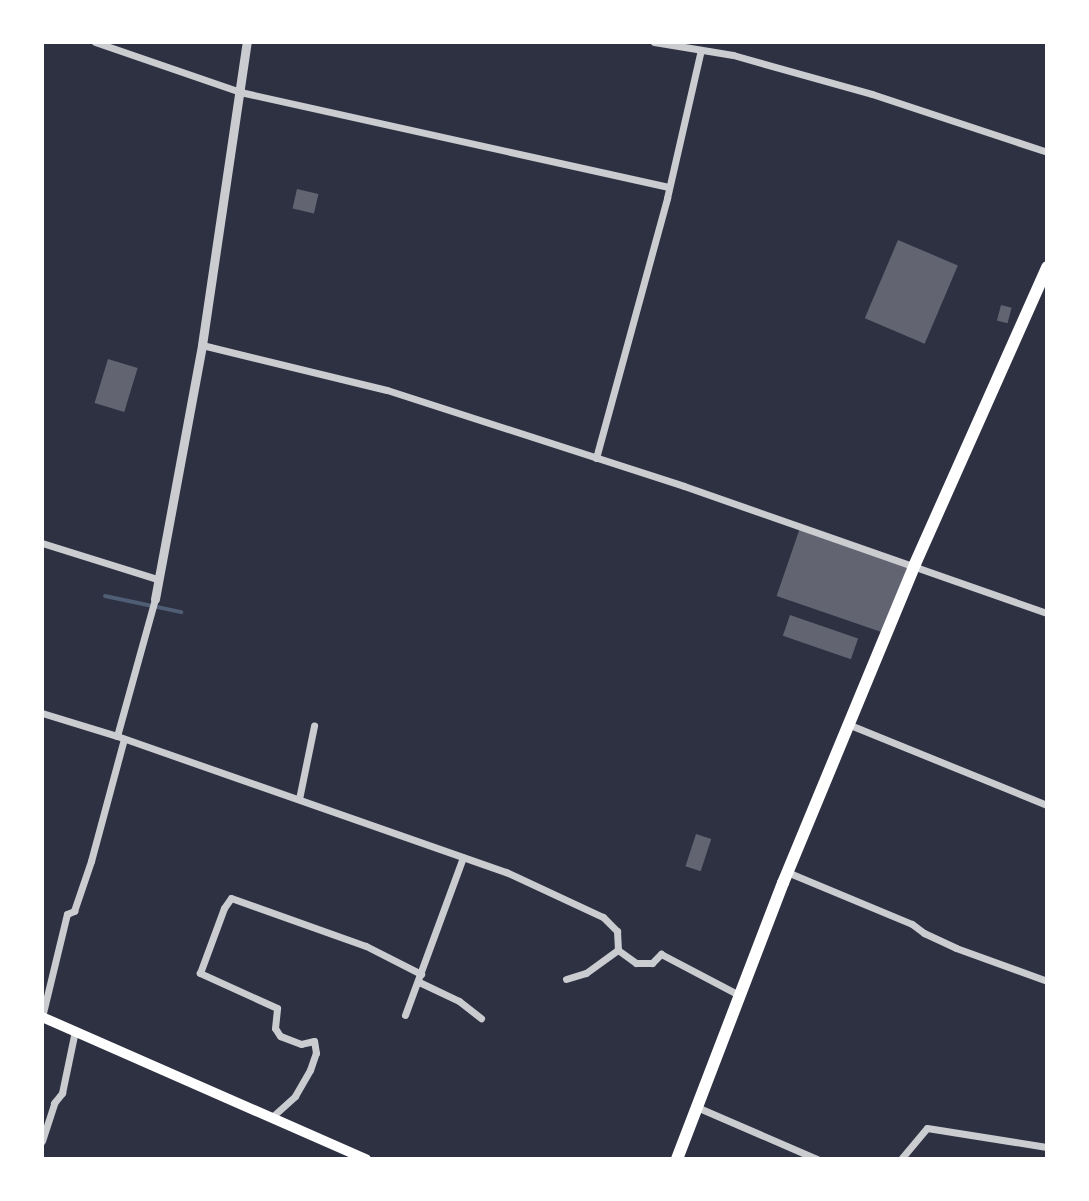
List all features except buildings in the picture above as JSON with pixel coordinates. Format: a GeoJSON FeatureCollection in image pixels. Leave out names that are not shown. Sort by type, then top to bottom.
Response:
{"type":"FeatureCollection","features":[{"type":"Feature","properties":{"kind":"main road"},"geometry":{"type":"LineString","coordinates":[[677,1159],[787,872],[915,564],[1047,267]]}},
{"type":"Feature","properties":{"kind":"main road"},"geometry":{"type":"LineString","coordinates":[[42,1017],[358,1157]]}},
{"type":"Feature","properties":{"kind":"street"},"geometry":{"type":"LineString","coordinates":[[95,42],[240,92],[669,187]]}},
{"type":"Feature","properties":{"kind":"street"},"geometry":{"type":"LineString","coordinates":[[42,1017],[67,914],[74,911],[91,861],[153,614],[202,345],[247,42]]}},
{"type":"Feature","properties":{"kind":"street"},"geometry":{"type":"LineString","coordinates":[[654,42],[701,50],[872,94],[1047,152]]}},
{"type":"Feature","properties":{"kind":"street"},"geometry":{"type":"LineString","coordinates":[[596,458],[669,187],[701,50]]}},
{"type":"Feature","properties":{"kind":"street"},"geometry":{"type":"LineString","coordinates":[[202,345],[387,390],[915,564],[1047,613]]}},
{"type":"Feature","properties":{"kind":"street"},"geometry":{"type":"LineString","coordinates":[[42,543],[157,579]]}},
{"type":"Feature","properties":{"kind":"street"},"geometry":{"type":"LineString","coordinates":[[42,713],[463,857],[603,917],[617,931],[618,950]]}},
{"type":"Feature","properties":{"kind":"street"},"geometry":{"type":"LineString","coordinates":[[850,725],[1047,805]]}},
{"type":"Feature","properties":{"kind":"street"},"geometry":{"type":"LineString","coordinates":[[299,799],[314,726]]}},
{"type":"Feature","properties":{"kind":"street"},"geometry":{"type":"LineString","coordinates":[[405,1015],[463,857]]}},
{"type":"Feature","properties":{"kind":"street"},"geometry":{"type":"LineString","coordinates":[[787,872],[912,924],[956,948],[1047,981]]}},
{"type":"Feature","properties":{"kind":"street"},"geometry":{"type":"LineString","coordinates":[[272,1117],[295,1096],[310,1070],[316,1053],[314,1041],[301,1044],[280,1036],[275,1028],[277,1008],[200,973],[224,908],[231,898],[366,946],[459,1001],[481,1018]]}},
{"type":"Feature","properties":{"kind":"street"},"geometry":{"type":"LineString","coordinates":[[566,979],[586,973],[618,950]]}},
{"type":"Feature","properties":{"kind":"street"},"geometry":{"type":"LineString","coordinates":[[618,950],[636,963],[652,963],[661,954],[741,996]]}},
{"type":"Feature","properties":{"kind":"street"},"geometry":{"type":"LineString","coordinates":[[42,1141],[54,1103],[62,1093],[75,1031]]}},
{"type":"Feature","properties":{"kind":"street"},"geometry":{"type":"LineString","coordinates":[[699,1108],[817,1159]]}},
{"type":"Feature","properties":{"kind":"street"},"geometry":{"type":"LineString","coordinates":[[901,1159],[927,1128],[1047,1147]]}},
{"type":"Feature","properties":{"kind":"waterway"},"geometry":{"type":"LineString","coordinates":[[105,596],[181,612]]}}]}
